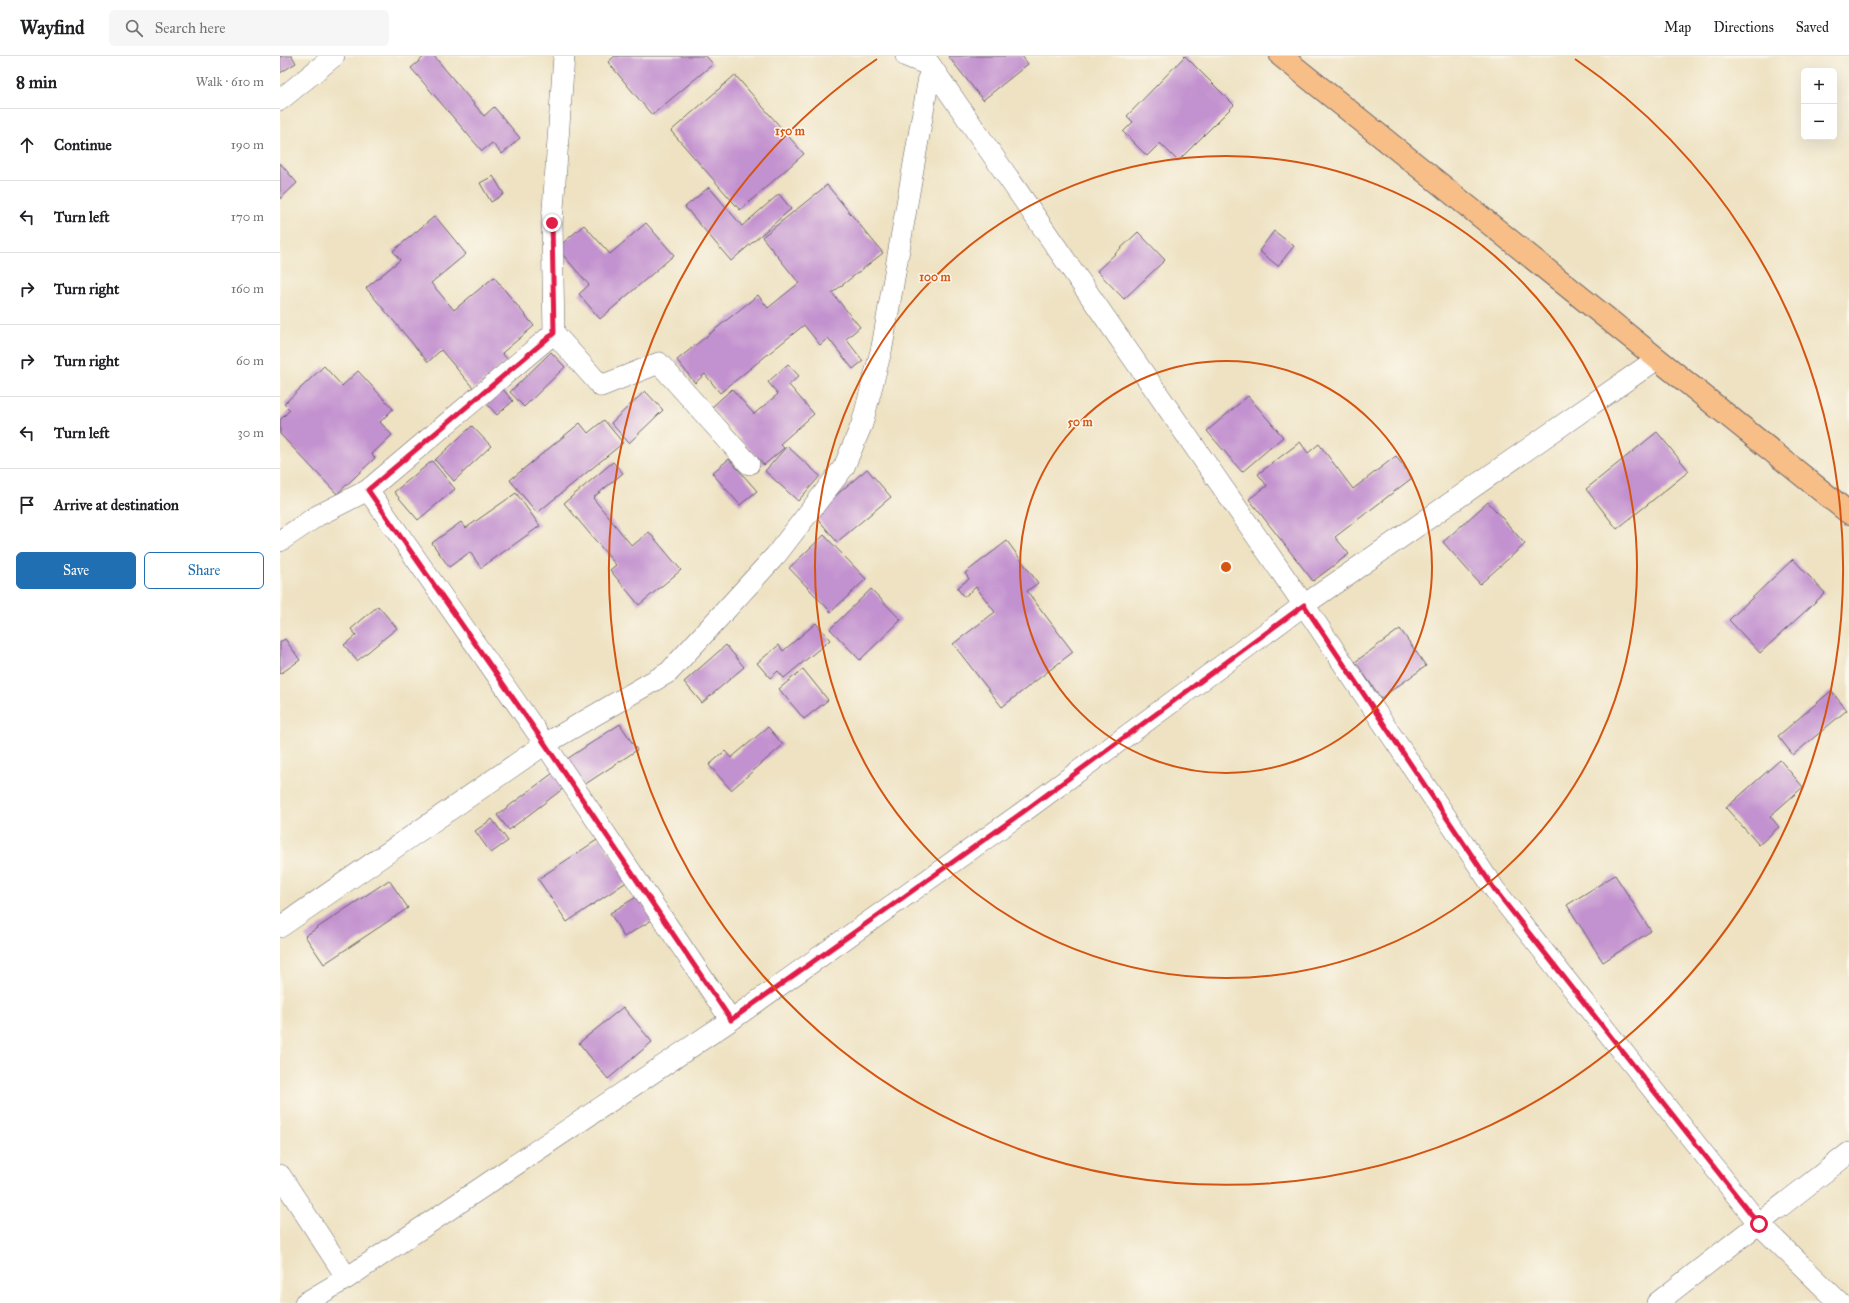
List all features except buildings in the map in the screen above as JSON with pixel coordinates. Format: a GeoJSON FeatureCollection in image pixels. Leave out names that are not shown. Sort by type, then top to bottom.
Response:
{"type":"FeatureCollection","features":[{"type":"Feature","properties":{"kind":"main road"},"geometry":{"type":"LineString","coordinates":[[1281,56],[1849,513]]}},
{"type":"Feature","properties":{"kind":"street"},"geometry":{"type":"LineString","coordinates":[[280,100],[334,56]]}},
{"type":"Feature","properties":{"kind":"street"},"geometry":{"type":"LineString","coordinates":[[564,56],[552,223],[554,333],[601,386],[659,363],[749,464]]}},
{"type":"Feature","properties":{"kind":"street"},"geometry":{"type":"LineString","coordinates":[[906,56],[928,61],[1304,605],[1495,890],[1759,1224],[1840,1303]]}},
{"type":"Feature","properties":{"kind":"street"},"geometry":{"type":"LineString","coordinates":[[280,927],[545,744],[669,672],[776,555],[844,467],[862,424],[882,347],[928,61]]}},
{"type":"Feature","properties":{"kind":"street"},"geometry":{"type":"LineString","coordinates":[[280,541],[316,516],[368,490],[554,333]]}},
{"type":"Feature","properties":{"kind":"street"},"geometry":{"type":"LineString","coordinates":[[305,1303],[346,1278],[731,1020],[1023,812],[1304,605],[1657,359]]}},
{"type":"Feature","properties":{"kind":"street"},"geometry":{"type":"LineString","coordinates":[[368,490],[545,744],[731,1020]]}},
{"type":"Feature","properties":{"kind":"street"},"geometry":{"type":"LineString","coordinates":[[1657,1303],[1849,1153]]}},
{"type":"Feature","properties":{"kind":"street"},"geometry":{"type":"LineString","coordinates":[[280,1175],[346,1278]]}},
{"type":"Feature","properties":{"kind":"route"},"geometry":{"type":"LineString","coordinates":[[552,223],[554,333],[368,490],[545,744],[731,1020],[1023,812],[1304,605],[1495,890],[1759,1224]]}}]}
